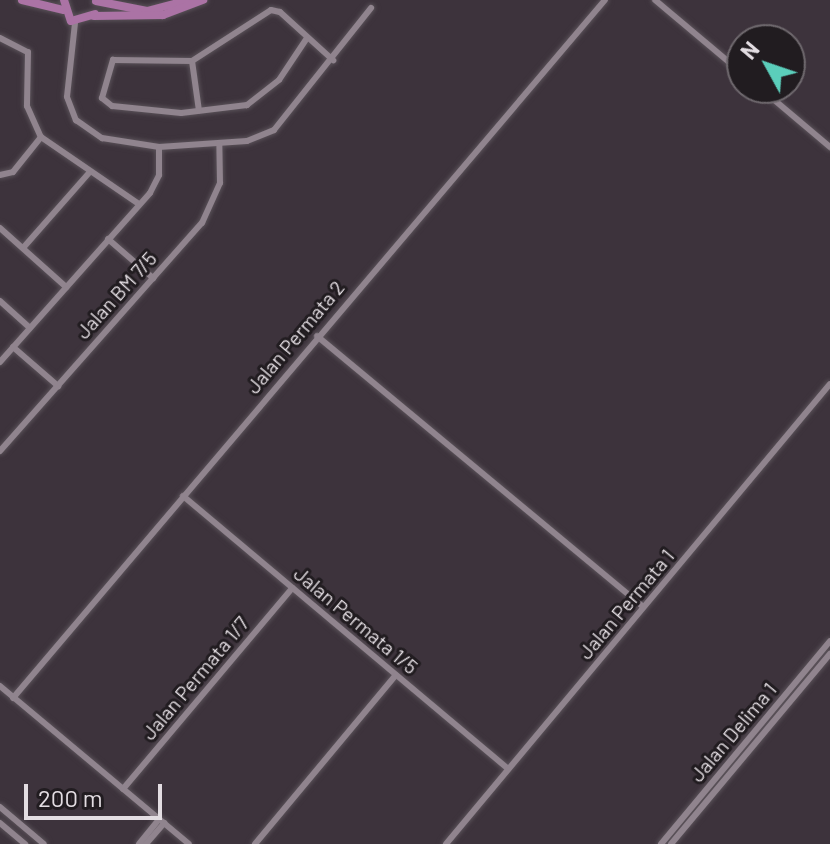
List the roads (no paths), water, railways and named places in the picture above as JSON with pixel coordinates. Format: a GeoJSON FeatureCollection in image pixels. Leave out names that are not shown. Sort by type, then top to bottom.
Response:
{"type":"FeatureCollection","features":[{"type":"Feature","properties":{"kind":"main road"},"geometry":{"type":"LineString","coordinates":[[22,0],[64,5],[75,23],[94,16],[163,15],[203,0]]}},
{"type":"Feature","properties":{"kind":"main road"},"geometry":{"type":"LineString","coordinates":[[94,16],[96,1],[147,11],[189,0]]}},
{"type":"Feature","properties":{"kind":"street","name":"Jalan Permata 2"},"geometry":{"type":"LineString","coordinates":[[13,698],[605,0]]}},
{"type":"Feature","properties":{"kind":"street"},"geometry":{"type":"LineString","coordinates":[[655,0],[726,60]]}},
{"type":"Feature","properties":{"kind":"street"},"geometry":{"type":"LineString","coordinates":[[75,23],[67,97],[76,120],[102,138],[159,147],[219,144],[274,130],[333,60],[371,8]]}},
{"type":"Feature","properties":{"kind":"street"},"geometry":{"type":"LineString","coordinates":[[307,38],[255,102],[199,111],[112,106],[101,94],[104,72],[117,58],[192,61],[271,10],[307,38],[333,60]]}},
{"type":"Feature","properties":{"kind":"street"},"geometry":{"type":"LineString","coordinates":[[0,38],[28,52],[27,106],[41,137],[89,173],[139,204]]}},
{"type":"Feature","properties":{"kind":"street"},"geometry":{"type":"LineString","coordinates":[[192,61],[199,111]]}},
{"type":"Feature","properties":{"kind":"street"},"geometry":{"type":"LineString","coordinates":[[779,104],[830,147]]}},
{"type":"Feature","properties":{"kind":"street"},"geometry":{"type":"LineString","coordinates":[[0,175],[13,172],[41,137]]}},
{"type":"Feature","properties":{"kind":"street","name":"Jalan BM 7/5"},"geometry":{"type":"LineString","coordinates":[[0,451],[202,223],[220,183],[219,144]]}},
{"type":"Feature","properties":{"kind":"street"},"geometry":{"type":"LineString","coordinates":[[0,362],[139,204],[159,175],[159,147]]}},
{"type":"Feature","properties":{"kind":"street"},"geometry":{"type":"LineString","coordinates":[[23,248],[89,173]]}},
{"type":"Feature","properties":{"kind":"street"},"geometry":{"type":"LineString","coordinates":[[0,229],[66,287]]}},
{"type":"Feature","properties":{"kind":"street"},"geometry":{"type":"LineString","coordinates":[[108,239],[153,278]]}},
{"type":"Feature","properties":{"kind":"street"},"geometry":{"type":"LineString","coordinates":[[0,301],[30,328]]}},
{"type":"Feature","properties":{"kind":"street"},"geometry":{"type":"LineString","coordinates":[[317,336],[643,607]]}},
{"type":"Feature","properties":{"kind":"street"},"geometry":{"type":"LineString","coordinates":[[13,347],[58,386]]}},
{"type":"Feature","properties":{"kind":"street","name":"Jalan Permata 1"},"geometry":{"type":"LineString","coordinates":[[446,844],[830,384]]}},
{"type":"Feature","properties":{"kind":"street","name":"Jalan Permata 1/5"},"geometry":{"type":"LineString","coordinates":[[183,496],[508,769]]}},
{"type":"Feature","properties":{"kind":"street","name":"Jalan Permata 1/7"},"geometry":{"type":"LineString","coordinates":[[123,789],[292,588]]}},
{"type":"Feature","properties":{"kind":"street","name":"Jalan Delima 1"},"geometry":{"type":"LineString","coordinates":[[661,844],[830,641]]}},
{"type":"Feature","properties":{"kind":"street","name":"Jalan Delima 1"},"geometry":{"type":"LineString","coordinates":[[671,844],[830,654]]}},
{"type":"Feature","properties":{"kind":"street"},"geometry":{"type":"LineString","coordinates":[[255,844],[396,675]]}},
{"type":"Feature","properties":{"kind":"street"},"geometry":{"type":"LineString","coordinates":[[0,686],[189,844]]}},
{"type":"Feature","properties":{"kind":"street"},"geometry":{"type":"LineString","coordinates":[[0,807],[44,844]]}},
{"type":"Feature","properties":{"kind":"street"},"geometry":{"type":"LineString","coordinates":[[139,844],[162,821]]}},
{"type":"Feature","properties":{"kind":"street"},"geometry":{"type":"LineString","coordinates":[[146,844],[162,821]]}},
{"type":"Feature","properties":{"kind":"street"},"geometry":{"type":"LineString","coordinates":[[0,823],[25,844]]}},
{"type":"Feature","properties":{"kind":"street"},"geometry":{"type":"LineString","coordinates":[[7,844],[15,835]]}}]}
